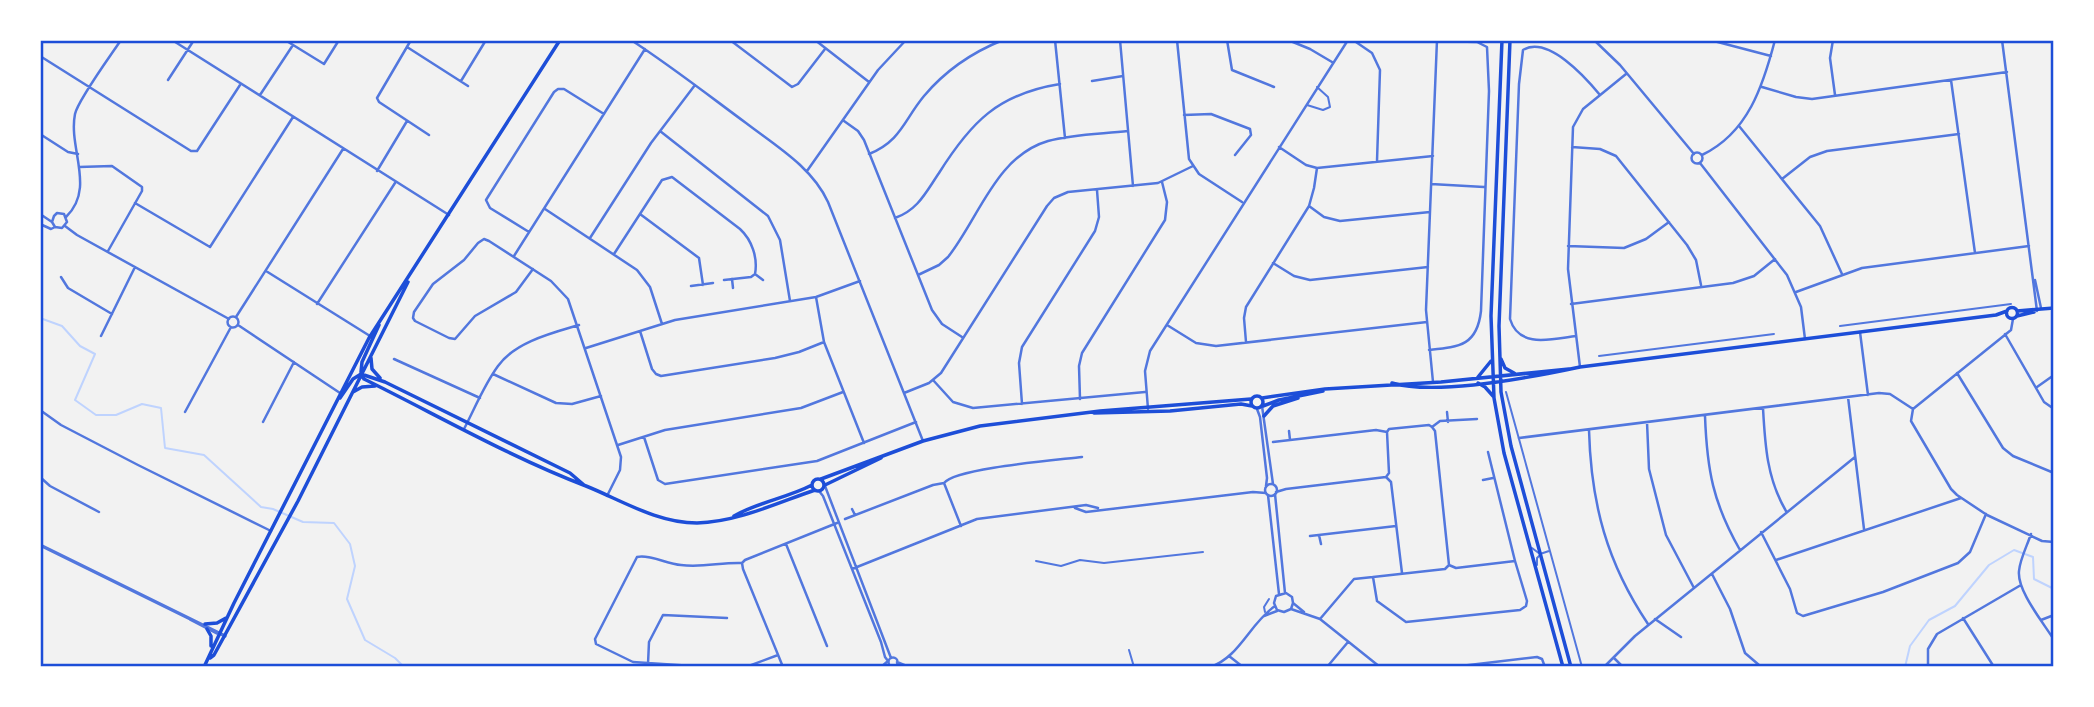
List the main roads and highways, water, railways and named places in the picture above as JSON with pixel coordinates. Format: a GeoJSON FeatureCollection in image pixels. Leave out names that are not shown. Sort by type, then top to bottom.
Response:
{"type":"FeatureCollection","features":[{"type":"Feature","properties":{"kind":"main road"},"geometry":{"type":"LineString","coordinates":[[204,667],[370,336],[560,40]]}},
{"type":"Feature","properties":{"kind":"main road"},"geometry":{"type":"LineString","coordinates":[[1502,40],[1491,361],[1493,398],[1502,444],[1563,667]]}},
{"type":"Feature","properties":{"kind":"main road"},"geometry":{"type":"LineString","coordinates":[[1510,40],[1500,377],[1507,432],[1571,667]]}},
{"type":"Feature","properties":{"kind":"main road"},"geometry":{"type":"LineString","coordinates":[[208,659],[214,655],[280,535],[410,276]]}},
{"type":"Feature","properties":{"kind":"main road"},"geometry":{"type":"LineString","coordinates":[[2007,313],[2012,307],[2016,315]]}},
{"type":"Feature","properties":{"kind":"main road"},"geometry":{"type":"LineString","coordinates":[[1392,383],[1429,387],[2007,313],[2016,315],[2054,308]]}},
{"type":"Feature","properties":{"kind":"main road"},"geometry":{"type":"LineString","coordinates":[[384,313],[362,362],[361,374],[364,379],[567,481],[658,516],[699,523],[732,517],[817,491],[882,457]]}},
{"type":"Feature","properties":{"kind":"main road"},"geometry":{"type":"LineString","coordinates":[[1499,354],[1504,367],[1513,376]]}},
{"type":"Feature","properties":{"kind":"main road"},"geometry":{"type":"LineString","coordinates":[[371,355],[372,369],[382,380]]}},
{"type":"Feature","properties":{"kind":"main road"},"geometry":{"type":"LineString","coordinates":[[1476,380],[1491,361]]}},
{"type":"Feature","properties":{"kind":"main road"},"geometry":{"type":"LineString","coordinates":[[337,401],[353,379],[361,374],[382,380],[570,474],[585,486]]}},
{"type":"Feature","properties":{"kind":"main road"},"geometry":{"type":"LineString","coordinates":[[1504,392],[1513,376]]}},
{"type":"Feature","properties":{"kind":"main road"},"geometry":{"type":"LineString","coordinates":[[1148,410],[1392,383],[1476,380],[1486,387],[1493,398]]}},
{"type":"Feature","properties":{"kind":"main road"},"geometry":{"type":"LineString","coordinates":[[353,392],[365,386],[381,387]]}},
{"type":"Feature","properties":{"kind":"main road"},"geometry":{"type":"LineString","coordinates":[[398,396],[402,389]]}},
{"type":"Feature","properties":{"kind":"main road"},"geometry":{"type":"LineString","coordinates":[[1264,416],[1271,407],[1328,389]]}},
{"type":"Feature","properties":{"kind":"main road"},"geometry":{"type":"LineString","coordinates":[[732,517],[775,499],[796,494],[812,485],[815,479],[923,441],[988,425],[1092,412],[1241,404],[1258,407],[1303,396]]}},
{"type":"Feature","properties":{"kind":"main road"},"geometry":{"type":"LineString","coordinates":[[1258,407],[1262,398]]}},
{"type":"Feature","properties":{"kind":"main road"},"geometry":{"type":"LineString","coordinates":[[1251,399],[1258,407]]}},
{"type":"Feature","properties":{"kind":"main road"},"geometry":{"type":"LineString","coordinates":[[321,432],[331,436]]}},
{"type":"Feature","properties":{"kind":"main road"},"geometry":{"type":"LineString","coordinates":[[821,479],[825,486]]}},
{"type":"Feature","properties":{"kind":"main road"},"geometry":{"type":"LineString","coordinates":[[812,485],[817,491]]}},
{"type":"Feature","properties":{"kind":"main road"},"geometry":{"type":"LineString","coordinates":[[271,531],[280,535]]}},
{"type":"Feature","properties":{"kind":"main road"},"geometry":{"type":"LineString","coordinates":[[260,554],[267,558]]}},
{"type":"Feature","properties":{"kind":"main road"},"geometry":{"type":"LineString","coordinates":[[212,649],[211,636],[206,627],[227,617]]}},
{"type":"Feature","properties":{"kind":"waterway"},"geometry":{"type":"LineString","coordinates":[[40,318],[62,326],[80,346],[95,354],[75,400],[96,415],[116,415],[142,404],[161,408],[165,448],[204,455],[261,507],[273,509],[303,522],[334,523],[350,544],[355,566],[347,599],[365,640],[395,658],[404,667]]}},
{"type":"Feature","properties":{"kind":"waterway"},"geometry":{"type":"LineString","coordinates":[[1905,667],[1910,646],[1929,620],[1955,606],[1989,565],[2014,550],[2033,557],[2034,579],[2054,589]]}}]}
